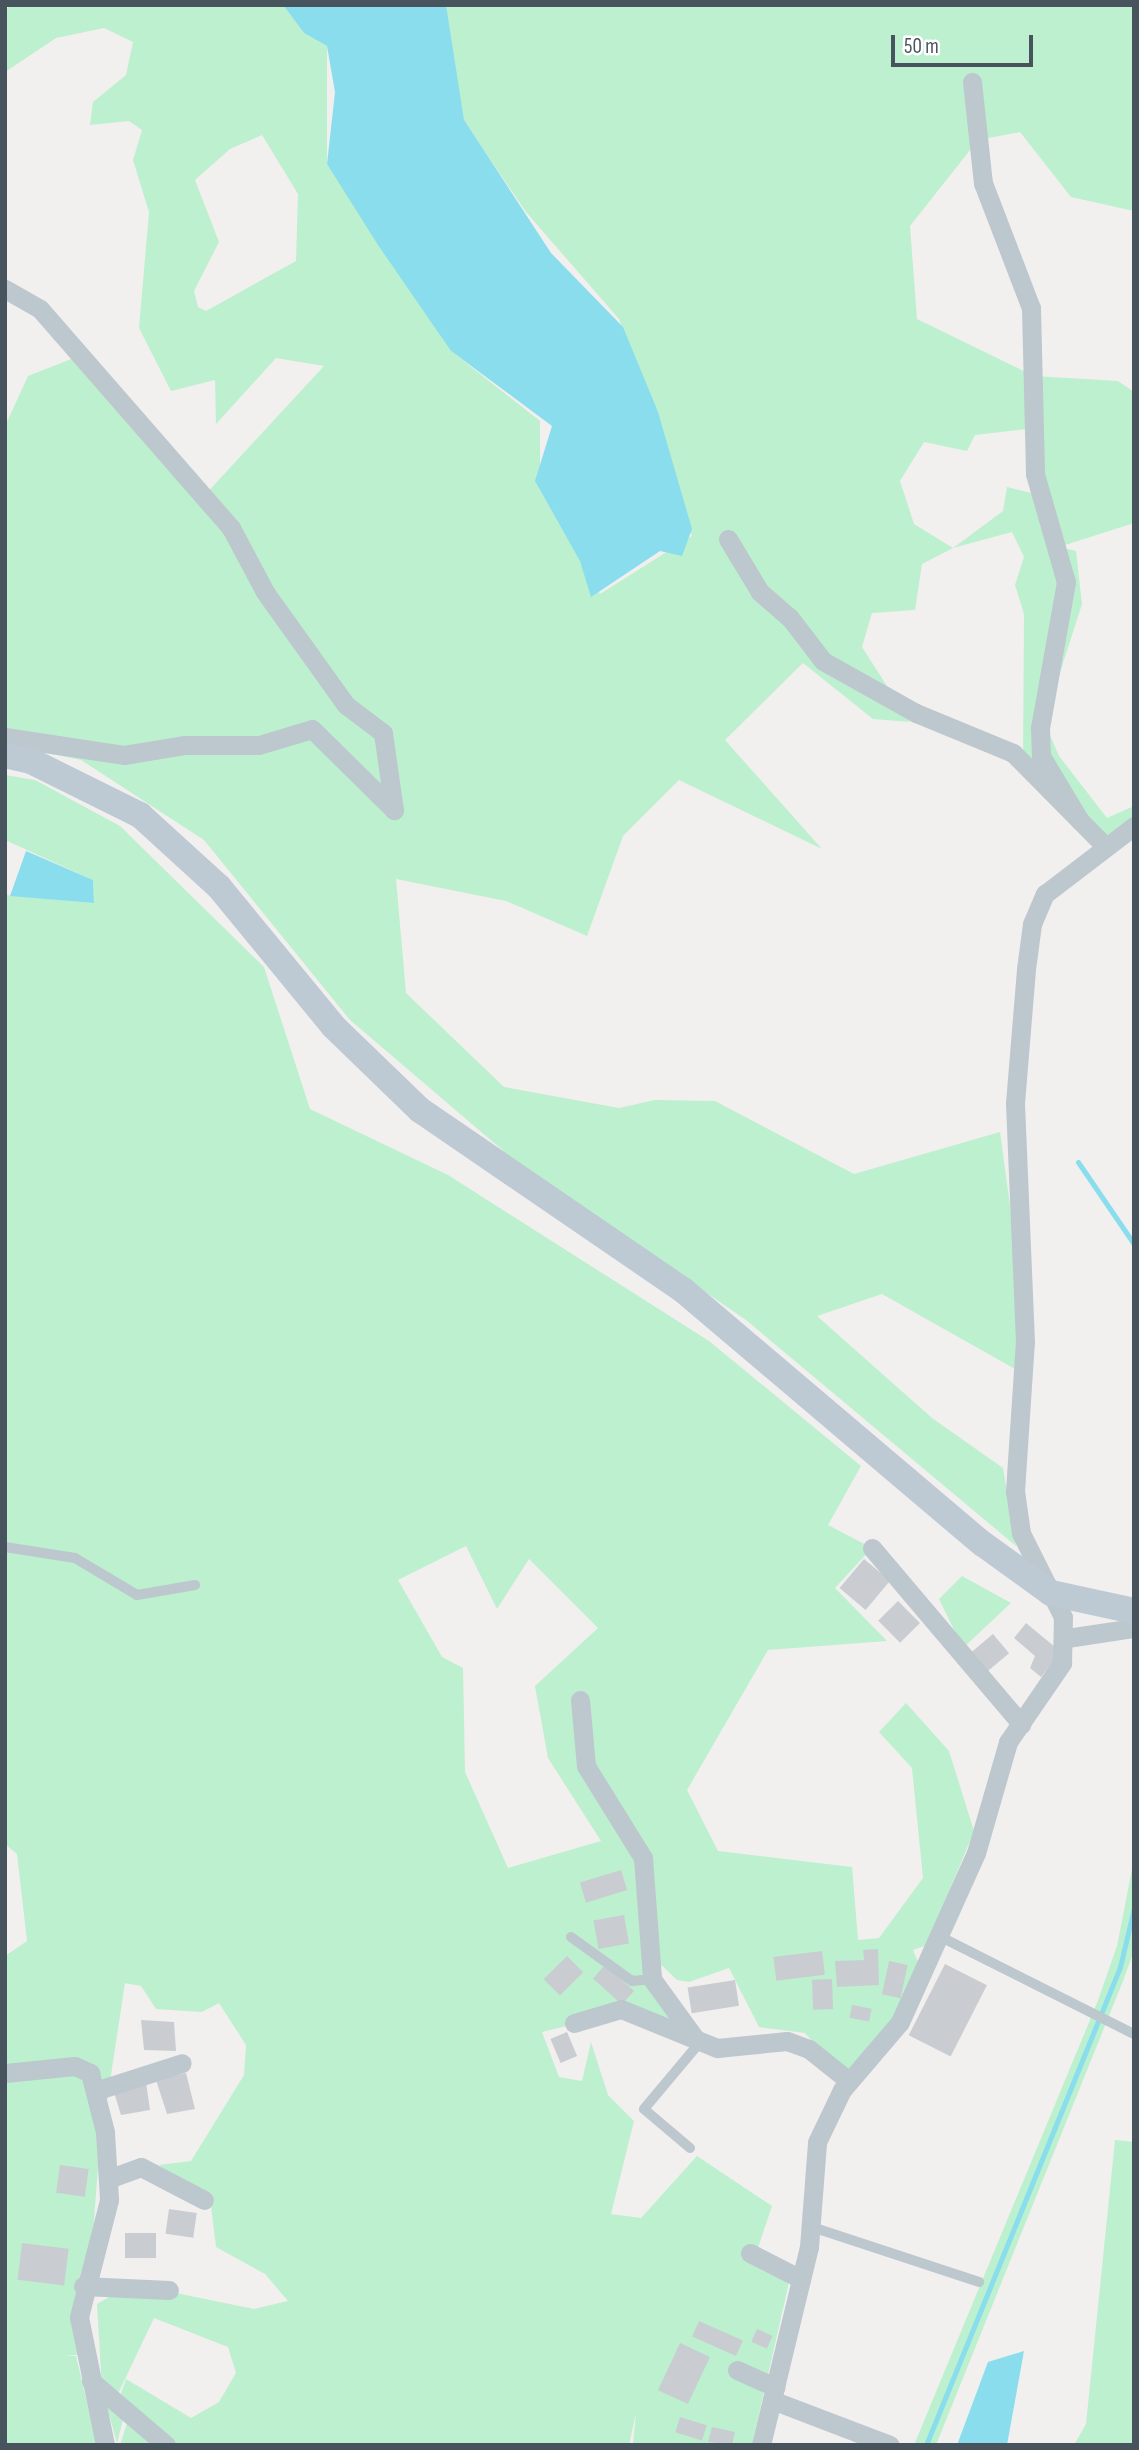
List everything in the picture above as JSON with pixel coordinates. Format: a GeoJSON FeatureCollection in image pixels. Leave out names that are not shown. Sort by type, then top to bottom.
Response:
{"type":"FeatureCollection","features":[{"type":"Feature","properties":{"kind":"street"},"geometry":{"type":"LineString","coordinates":[[972,82],[982,183],[1031,308],[1034,474],[1066,582],[1040,728],[1041,756],[1080,821]]}},
{"type":"Feature","properties":{"kind":"street"},"geometry":{"type":"LineString","coordinates":[[5,289],[40,309],[231,528],[265,592],[346,705],[383,733],[394,810],[312,729],[258,745],[197,744],[124,755],[5,737]]}},
{"type":"Feature","properties":{"kind":"street"},"geometry":{"type":"LineString","coordinates":[[728,539],[760,592],[790,618],[823,661],[916,713],[1013,753],[1106,847]]}},
{"type":"Feature","properties":{"kind":"street"},"geometry":{"type":"LineString","coordinates":[[5,755],[31,761],[140,815],[219,887],[333,1026],[420,1110],[703,1306],[983,1544],[1051,1593],[1134,1611]]}},
{"type":"Feature","properties":{"kind":"street"},"geometry":{"type":"LineString","coordinates":[[761,2445],[812,2227],[817,2142],[849,2081],[900,2022],[976,1853],[1008,1742],[1062,1663],[1067,1639],[1051,1593],[1021,1533],[1015,1491],[1026,1342],[1015,1103],[1032,924],[1045,894],[1134,826]]}},
{"type":"Feature","properties":{"kind":"street"},"geometry":{"type":"LineString","coordinates":[[872,1548],[1021,1724]]}},
{"type":"Feature","properties":{"kind":"street"},"geometry":{"type":"LineString","coordinates":[[1067,1639],[1134,1628]]}},
{"type":"Feature","properties":{"kind":"street"},"geometry":{"type":"LineString","coordinates":[[580,1700],[586,1766],[642,1858],[652,1979],[697,2039]]}},
{"type":"Feature","properties":{"kind":"street"},"geometry":{"type":"LineString","coordinates":[[574,2023],[621,2009],[697,2039],[744,2049],[786,2041],[808,2049],[849,2081]]}},
{"type":"Feature","properties":{"kind":"street"},"geometry":{"type":"LineString","coordinates":[[95,2091],[182,2063]]}},
{"type":"Feature","properties":{"kind":"street"},"geometry":{"type":"LineString","coordinates":[[5,2073],[75,2066],[90,2073],[95,2091],[109,2200],[83,2286],[79,2317],[105,2445]]}},
{"type":"Feature","properties":{"kind":"street"},"geometry":{"type":"LineString","coordinates":[[108,2179],[141,2167],[204,2200]]}},
{"type":"Feature","properties":{"kind":"street"},"geometry":{"type":"LineString","coordinates":[[750,2253],[801,2279]]}},
{"type":"Feature","properties":{"kind":"street"},"geometry":{"type":"LineString","coordinates":[[83,2286],[169,2290]]}},
{"type":"Feature","properties":{"kind":"street"},"geometry":{"type":"LineString","coordinates":[[737,2370],[774,2394],[890,2445]]}},
{"type":"Feature","properties":{"kind":"street"},"geometry":{"type":"LineString","coordinates":[[91,2381],[166,2445]]}},
{"type":"Feature","properties":{"kind":"lane"},"geometry":{"type":"LineString","coordinates":[[5,1547],[75,1558],[137,1595],[195,1585]]}},
{"type":"Feature","properties":{"kind":"lane"},"geometry":{"type":"LineString","coordinates":[[939,1936],[1134,2034]]}},
{"type":"Feature","properties":{"kind":"lane"},"geometry":{"type":"LineString","coordinates":[[571,1937],[632,1981],[652,1979]]}},
{"type":"Feature","properties":{"kind":"lane"},"geometry":{"type":"LineString","coordinates":[[690,2148],[644,2109],[697,2039]]}},
{"type":"Feature","properties":{"kind":"lane"},"geometry":{"type":"LineString","coordinates":[[812,2227],[979,2282]]}},
{"type":"Feature","properties":{"kind":"green space"},"geometry":{"type":"Polygon","coordinates":[[[11,5],[283,5],[304,33],[327,46],[327,164],[451,351],[540,421],[540,490],[600,594],[692,536],[619,319],[526,212],[458,113],[443,5],[1134,5],[1134,211],[1071,197],[1020,132],[978,140],[910,226],[917,319],[1034,376],[1118,381],[1134,392],[1134,523],[1059,547],[1076,551],[1082,604],[1056,685],[1049,733],[1059,756],[1107,818],[1134,806],[1134,828],[1103,844],[1023,763],[1024,614],[1015,585],[1024,557],[1012,532],[953,548],[922,564],[915,610],[872,613],[862,647],[910,722],[873,719],[803,663],[725,740],[822,849],[679,780],[623,836],[587,936],[506,901],[396,879],[406,993],[504,1087],[619,1108],[655,1100],[715,1101],[854,1174],[1000,1132],[1022,1294],[1015,1369],[882,1294],[817,1316],[932,1418],[1003,1468],[1016,1546],[746,1320],[514,1160],[350,1020],[204,840],[81,760],[5,744],[5,426],[28,376],[89,352],[203,497],[324,366],[276,358],[216,424],[215,380],[171,391],[139,328],[149,212],[133,160],[142,130],[129,121],[90,125],[93,102],[126,75],[133,42],[104,28],[56,38],[5,72],[5,11],[11,5]],[[262,135],[230,149],[195,180],[219,242],[194,291],[198,307],[206,311],[296,261],[298,194],[262,135]],[[1035,428],[975,435],[967,451],[924,442],[900,481],[914,524],[953,548],[1003,511],[1007,487],[1035,494],[1035,428]]]}},
{"type":"Feature","properties":{"kind":"green space"},"geometry":{"type":"Polygon","coordinates":[[[5,775],[35,780],[120,826],[264,967],[310,1109],[448,1175],[709,1341],[861,1466],[828,1525],[872,1548],[835,1588],[887,1641],[768,1650],[687,1790],[718,1851],[852,1867],[858,1940],[879,1938],[923,1878],[912,1768],[879,1732],[906,1703],[949,1751],[974,1831],[927,1945],[913,1950],[919,1964],[892,2022],[842,2076],[805,2033],[759,2027],[729,1968],[689,1982],[677,1980],[651,1955],[674,2029],[629,2011],[542,2032],[559,2077],[582,2081],[591,2042],[608,2095],[634,2121],[611,2214],[641,2218],[697,2156],[772,2206],[757,2251],[793,2265],[752,2445],[633,2445],[636,2413],[629,2445],[120,2445],[128,2420],[118,2402],[126,2379],[191,2418],[219,2402],[236,2373],[228,2347],[154,2318],[116,2398],[123,2420],[117,2443],[102,2389],[97,2304],[132,2284],[254,2309],[288,2301],[265,2274],[216,2247],[211,2206],[159,2165],[191,2161],[244,2075],[246,2045],[219,2003],[202,2012],[156,2009],[141,1986],[125,1983],[99,2154],[84,2354],[65,2356],[76,2356],[97,2445],[5,2445],[5,1956],[27,1941],[17,1854],[5,1844],[5,895],[94,903],[93,880],[5,840],[5,775]],[[466,1546],[398,1580],[442,1657],[463,1668],[465,1772],[508,1868],[601,1841],[548,1758],[535,1686],[598,1628],[529,1559],[497,1609],[466,1546]]]}},
{"type":"Feature","properties":{"kind":"green space"},"geometry":{"type":"Polygon","coordinates":[[[962,1576],[1011,1603],[963,1648],[939,1599],[962,1576]]]}},
{"type":"Feature","properties":{"kind":"green space"},"geometry":{"type":"Polygon","coordinates":[[[1134,1859],[1134,1951],[1123,1981],[936,2445],[914,2445],[1097,2003],[1117,1946],[1134,1859]]]}},
{"type":"Feature","properties":{"kind":"green space"},"geometry":{"type":"Polygon","coordinates":[[[1115,2140],[1134,2142],[1134,2445],[1074,2445],[1086,2424],[1115,2140]]]}},
{"type":"Feature","properties":{"kind":"water"},"geometry":{"type":"Polygon","coordinates":[[[283,5],[446,5],[464,120],[551,253],[623,327],[658,412],[692,529],[682,556],[660,551],[591,597],[580,561],[535,481],[552,426],[451,351],[378,245],[327,164],[335,92],[327,46],[304,33],[283,5]]]}},
{"type":"Feature","properties":{"kind":"water"},"geometry":{"type":"Polygon","coordinates":[[[26,851],[93,880],[94,903],[10,896],[26,851]]]}},
{"type":"Feature","properties":{"kind":"water"},"geometry":{"type":"Polygon","coordinates":[[[1024,2351],[1007,2445],[957,2445],[988,2362],[1024,2351]]]}},
{"type":"Feature","properties":{"kind":"building"},"geometry":{"type":"Polygon","coordinates":[[[864,1559],[890,1581],[866,1610],[840,1588],[864,1559]]]}},
{"type":"Feature","properties":{"kind":"building"},"geometry":{"type":"Polygon","coordinates":[[[898,1601],[920,1623],[900,1643],[878,1621],[898,1601]]]}},
{"type":"Feature","properties":{"kind":"building"},"geometry":{"type":"Polygon","coordinates":[[[1026,1623],[1061,1652],[1041,1677],[1030,1668],[1035,1656],[1014,1638],[1026,1623]]]}},
{"type":"Feature","properties":{"kind":"building"},"geometry":{"type":"Polygon","coordinates":[[[993,1634],[1009,1653],[988,1671],[972,1652],[993,1634]]]}},
{"type":"Feature","properties":{"kind":"building"},"geometry":{"type":"Polygon","coordinates":[[[621,1870],[627,1890],[586,1903],[580,1883],[621,1870]]]}},
{"type":"Feature","properties":{"kind":"building"},"geometry":{"type":"Polygon","coordinates":[[[624,1915],[629,1944],[599,1949],[593,1920],[624,1915]]]}},
{"type":"Feature","properties":{"kind":"building"},"geometry":{"type":"Polygon","coordinates":[[[878,1949],[879,1985],[837,1987],[835,1961],[864,1960],[863,1950],[878,1949]]]}},
{"type":"Feature","properties":{"kind":"building"},"geometry":{"type":"Polygon","coordinates":[[[822,1951],[825,1975],[776,1981],[773,1957],[822,1951]]]}},
{"type":"Feature","properties":{"kind":"building"},"geometry":{"type":"Polygon","coordinates":[[[567,1956],[583,1972],[560,1996],[544,1979],[567,1956]]]}},
{"type":"Feature","properties":{"kind":"building"},"geometry":{"type":"Polygon","coordinates":[[[889,1961],[908,1965],[901,1998],[882,1994],[889,1961]]]}},
{"type":"Feature","properties":{"kind":"building"},"geometry":{"type":"Polygon","coordinates":[[[945,1964],[987,1985],[951,2057],[909,2035],[945,1964]]]}},
{"type":"Feature","properties":{"kind":"building"},"geometry":{"type":"Polygon","coordinates":[[[605,1965],[634,1991],[622,2004],[593,1978],[605,1965]]]}},
{"type":"Feature","properties":{"kind":"building"},"geometry":{"type":"Polygon","coordinates":[[[832,1979],[833,2009],[813,2010],[812,1980],[832,1979]]]}},
{"type":"Feature","properties":{"kind":"building"},"geometry":{"type":"Polygon","coordinates":[[[735,1980],[739,2006],[692,2013],[688,1988],[735,1980]]]}},
{"type":"Feature","properties":{"kind":"building"},"geometry":{"type":"Polygon","coordinates":[[[852,2005],[872,2009],[869,2022],[850,2018],[852,2005]]]}},
{"type":"Feature","properties":{"kind":"building"},"geometry":{"type":"Polygon","coordinates":[[[141,2020],[174,2022],[176,2051],[144,2050],[141,2020]]]}},
{"type":"Feature","properties":{"kind":"building"},"geometry":{"type":"Polygon","coordinates":[[[567,2032],[577,2056],[561,2063],[550,2039],[567,2032]]]}},
{"type":"Feature","properties":{"kind":"building"},"geometry":{"type":"Polygon","coordinates":[[[186,2073],[195,2109],[167,2114],[156,2080],[186,2073]]]}},
{"type":"Feature","properties":{"kind":"building"},"geometry":{"type":"Polygon","coordinates":[[[146,2082],[150,2110],[121,2115],[113,2089],[146,2082]]]}},
{"type":"Feature","properties":{"kind":"building"},"geometry":{"type":"Polygon","coordinates":[[[60,2165],[89,2169],[85,2197],[56,2193],[60,2165]]]}},
{"type":"Feature","properties":{"kind":"building"},"geometry":{"type":"Polygon","coordinates":[[[169,2209],[197,2213],[193,2238],[166,2234],[169,2209]]]}},
{"type":"Feature","properties":{"kind":"building"},"geometry":{"type":"Polygon","coordinates":[[[125,2233],[156,2233],[156,2258],[125,2258],[125,2233]]]}},
{"type":"Feature","properties":{"kind":"building"},"geometry":{"type":"Polygon","coordinates":[[[22,2243],[69,2249],[64,2285],[17,2280],[22,2243]]]}},
{"type":"Feature","properties":{"kind":"building"},"geometry":{"type":"Polygon","coordinates":[[[699,2321],[743,2341],[736,2356],[692,2337],[699,2321]]]}},
{"type":"Feature","properties":{"kind":"building"},"geometry":{"type":"Polygon","coordinates":[[[757,2329],[773,2336],[767,2349],[751,2342],[757,2329]]]}},
{"type":"Feature","properties":{"kind":"building"},"geometry":{"type":"Polygon","coordinates":[[[680,2343],[710,2357],[688,2404],[658,2390],[680,2343]]]}},
{"type":"Feature","properties":{"kind":"building"},"geometry":{"type":"Polygon","coordinates":[[[680,2417],[707,2425],[702,2440],[675,2432],[680,2417]]]}},
{"type":"Feature","properties":{"kind":"building"},"geometry":{"type":"Polygon","coordinates":[[[712,2427],[735,2432],[732,2445],[708,2442],[712,2427]]]}},
{"type":"Feature","properties":{"kind":"waterway"},"geometry":{"type":"LineString","coordinates":[[1078,1162],[1134,1244]]}},
{"type":"Feature","properties":{"kind":"waterway"},"geometry":{"type":"LineString","coordinates":[[926,2445],[1120,1967],[1134,1908]]}}]}
